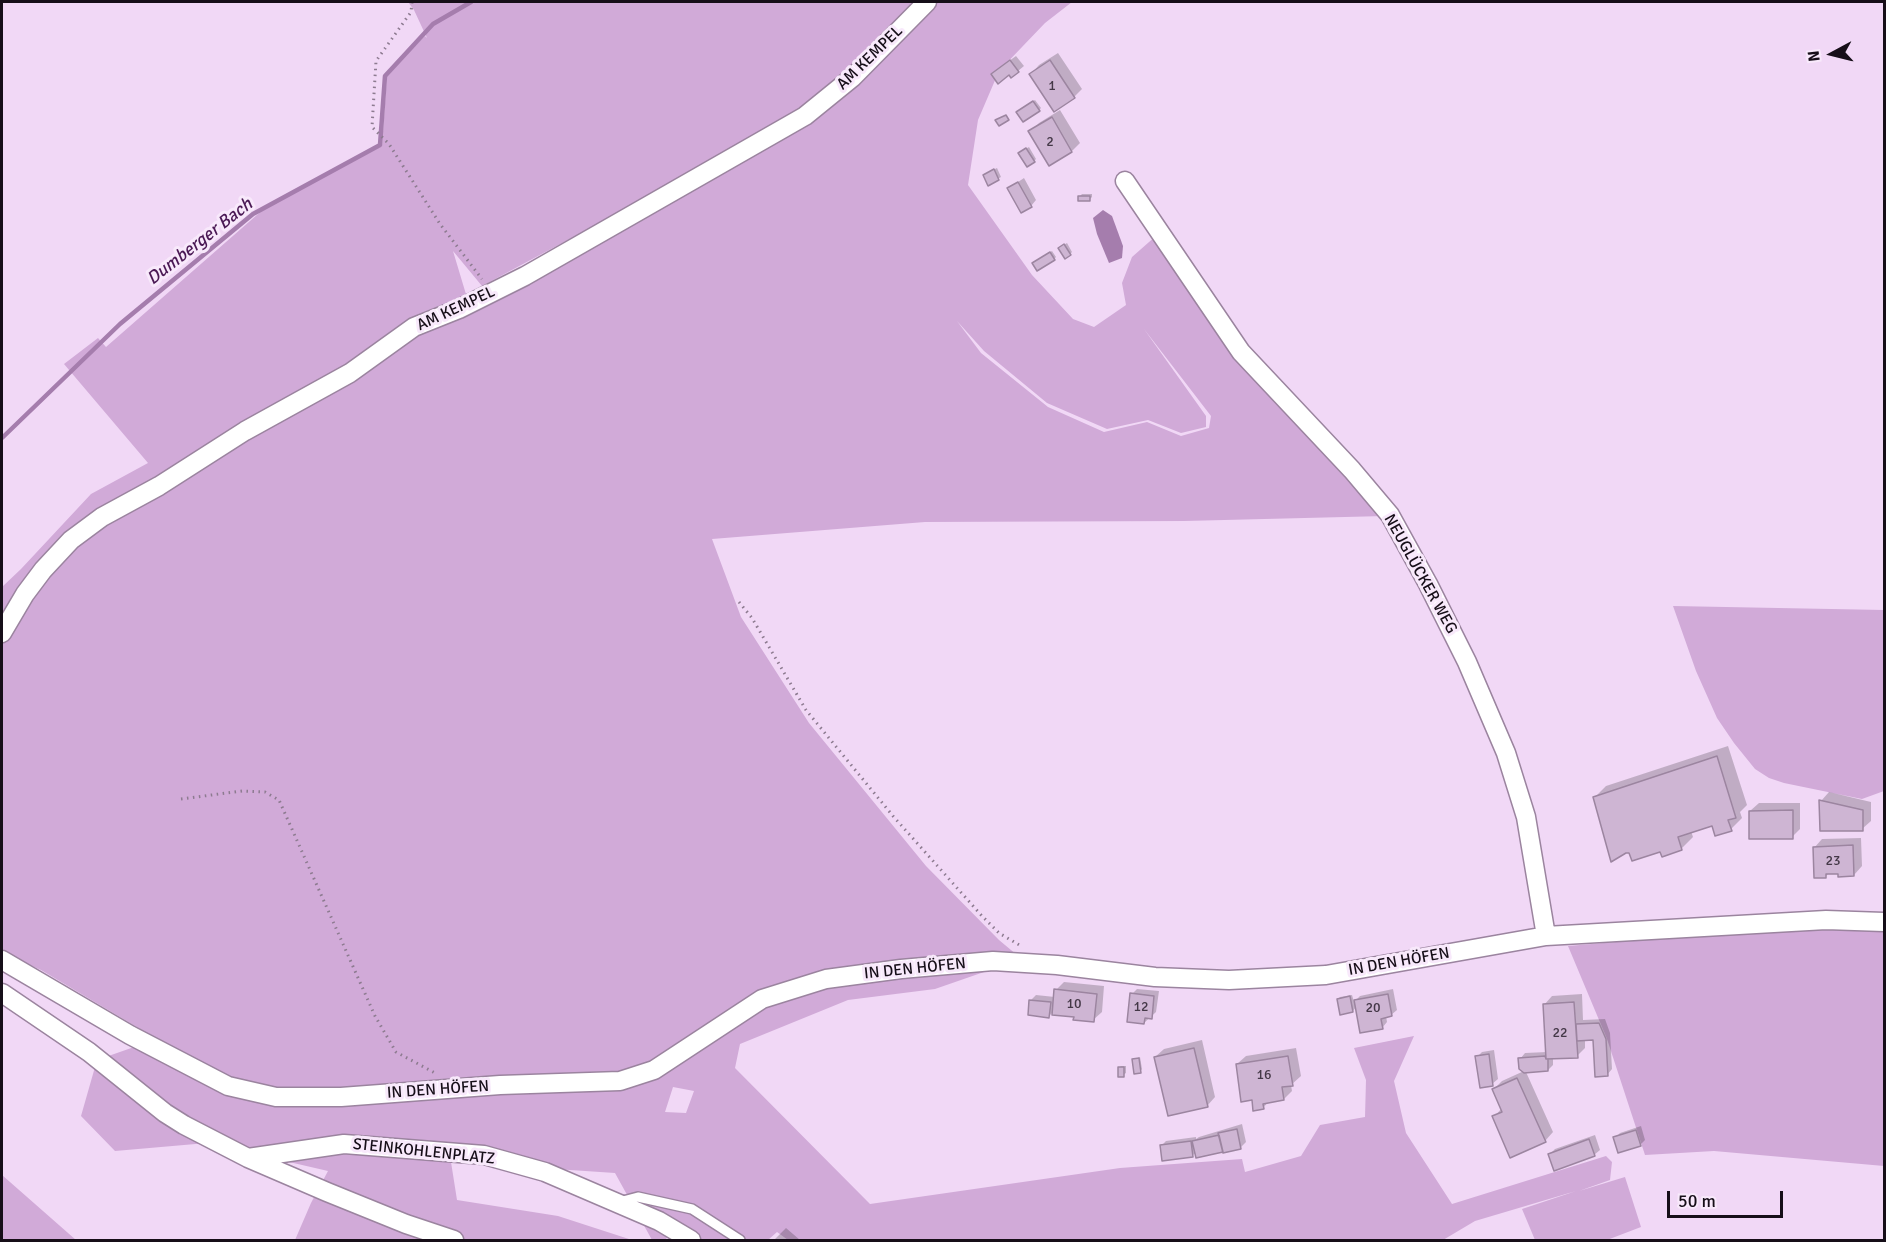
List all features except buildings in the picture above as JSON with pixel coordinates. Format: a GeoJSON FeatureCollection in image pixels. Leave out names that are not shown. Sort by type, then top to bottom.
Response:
{"type":"FeatureCollection","features":[{"type":"Feature","properties":{"kind":"street","name":"AM KEMPEL"},"geometry":{"type":"LineString","coordinates":[[2,633],[25,594],[43,570],[71,540],[102,517],[159,486],[245,431],[350,373],[414,327],[459,309],[554,260],[805,116],[852,77],[927,2]]}},
{"type":"Feature","properties":{"kind":"street","name":"NEUGLÜCKER WEG"},"geometry":{"type":"LineString","coordinates":[[1125,181],[1241,352],[1352,470],[1390,515],[1467,662],[1506,753],[1526,817],[1546,936]]}},
{"type":"Feature","properties":{"kind":"street","name":"IN DEN HÖFEN"},"geometry":{"type":"LineString","coordinates":[[2,960],[130,1035],[228,1086],[276,1097],[341,1097],[500,1085],[620,1081],[654,1070],[762,999],[826,979],[901,969],[993,961],[1057,965],[1155,977],[1229,980],[1326,975],[1546,936],[1810,921],[1884,922]]}},
{"type":"Feature","properties":{"kind":"street"},"geometry":{"type":"LineString","coordinates":[[2,993],[89,1052],[165,1113],[248,1158],[406,1224],[454,1240]]}},
{"type":"Feature","properties":{"kind":"street","name":"STEINKOHLENPLATZ"},"geometry":{"type":"LineString","coordinates":[[248,1158],[344,1144],[484,1155],[545,1172],[659,1221],[691,1240]]}},
{"type":"Feature","properties":{"kind":"lane"},"geometry":{"type":"LineString","coordinates":[[615,1203],[638,1197],[692,1209],[740,1240]]}},
{"type":"Feature","properties":{"kind":"path"},"geometry":{"type":"LineString","coordinates":[[412,2],[411,12],[376,61],[372,127],[389,144],[440,224],[493,292]]}},
{"type":"Feature","properties":{"kind":"path"},"geometry":{"type":"LineString","coordinates":[[738,603],[752,618],[806,710],[893,816],[999,933],[1027,949]]}},
{"type":"Feature","properties":{"kind":"path"},"geometry":{"type":"LineString","coordinates":[[181,800],[242,791],[265,792],[279,800],[375,1016],[396,1052],[435,1072]]}},
{"type":"Feature","properties":{"kind":"shaded area"},"geometry":{"type":"Polygon","coordinates":[[[408,2],[923,2],[823,96],[754,140],[482,286],[453,251],[471,311],[782,136],[932,2],[1072,2],[1045,23],[999,71],[978,120],[968,185],[1032,275],[1073,319],[1094,327],[1126,305],[1122,283],[1132,257],[1157,235],[1385,516],[1184,521],[925,522],[712,539],[741,617],[809,723],[926,866],[999,940],[1017,955],[984,972],[935,989],[848,1000],[740,1044],[735,1068],[870,1204],[1120,1168],[1242,1159],[1245,1172],[1301,1156],[1320,1125],[1365,1117],[1366,1080],[1354,1048],[1414,1036],[1394,1081],[1406,1133],[1452,1204],[1606,1156],[1612,1162],[1610,1180],[1579,1191],[1625,1177],[1641,1227],[1607,1240],[1535,1240],[1522,1209],[1576,1191],[1475,1221],[1443,1240],[788,1240],[777,1232],[768,1240],[701,1240],[679,1225],[665,1240],[652,1240],[615,1173],[451,1162],[457,1200],[558,1216],[632,1240],[295,1240],[328,1171],[207,1143],[115,1151],[81,1116],[97,1060],[157,1039],[41,970],[2,952],[2,587],[91,494],[148,463],[64,364],[98,338],[106,347],[266,207],[382,146],[387,75],[425,36],[427,38],[408,2]],[[957,321],[981,353],[1048,407],[1104,432],[1147,422],[1181,436],[1209,428],[1211,416],[1144,329],[1206,416],[1206,427],[1181,433],[1148,420],[1107,429],[1047,403],[984,351],[957,321]],[[673,1087],[665,1112],[686,1113],[694,1091],[673,1087]]]}},
{"type":"Feature","properties":{"kind":"shaded area"},"geometry":{"type":"Polygon","coordinates":[[[1103,210],[1112,216],[1123,246],[1122,258],[1109,263],[1093,218],[1103,210]]]}},
{"type":"Feature","properties":{"kind":"shaded area"},"geometry":{"type":"Polygon","coordinates":[[[1673,606],[1884,610],[1884,791],[1862,799],[1784,783],[1769,778],[1755,769],[1717,718],[1696,671],[1673,606]]]}},
{"type":"Feature","properties":{"kind":"shaded area"},"geometry":{"type":"Polygon","coordinates":[[[1866,926],[1884,928],[1884,1166],[1714,1151],[1645,1155],[1607,1039],[1568,946],[1687,936],[1866,926]]]}},
{"type":"Feature","properties":{"kind":"shaded area"},"geometry":{"type":"Polygon","coordinates":[[[2,1175],[76,1240],[2,1240],[2,1175]]]}},
{"type":"Feature","properties":{"kind":"waterway","name":"Dumberger Bach"},"geometry":{"type":"LineString","coordinates":[[2,438],[120,324],[253,214],[380,145],[385,76],[433,24],[471,2]]}}]}
